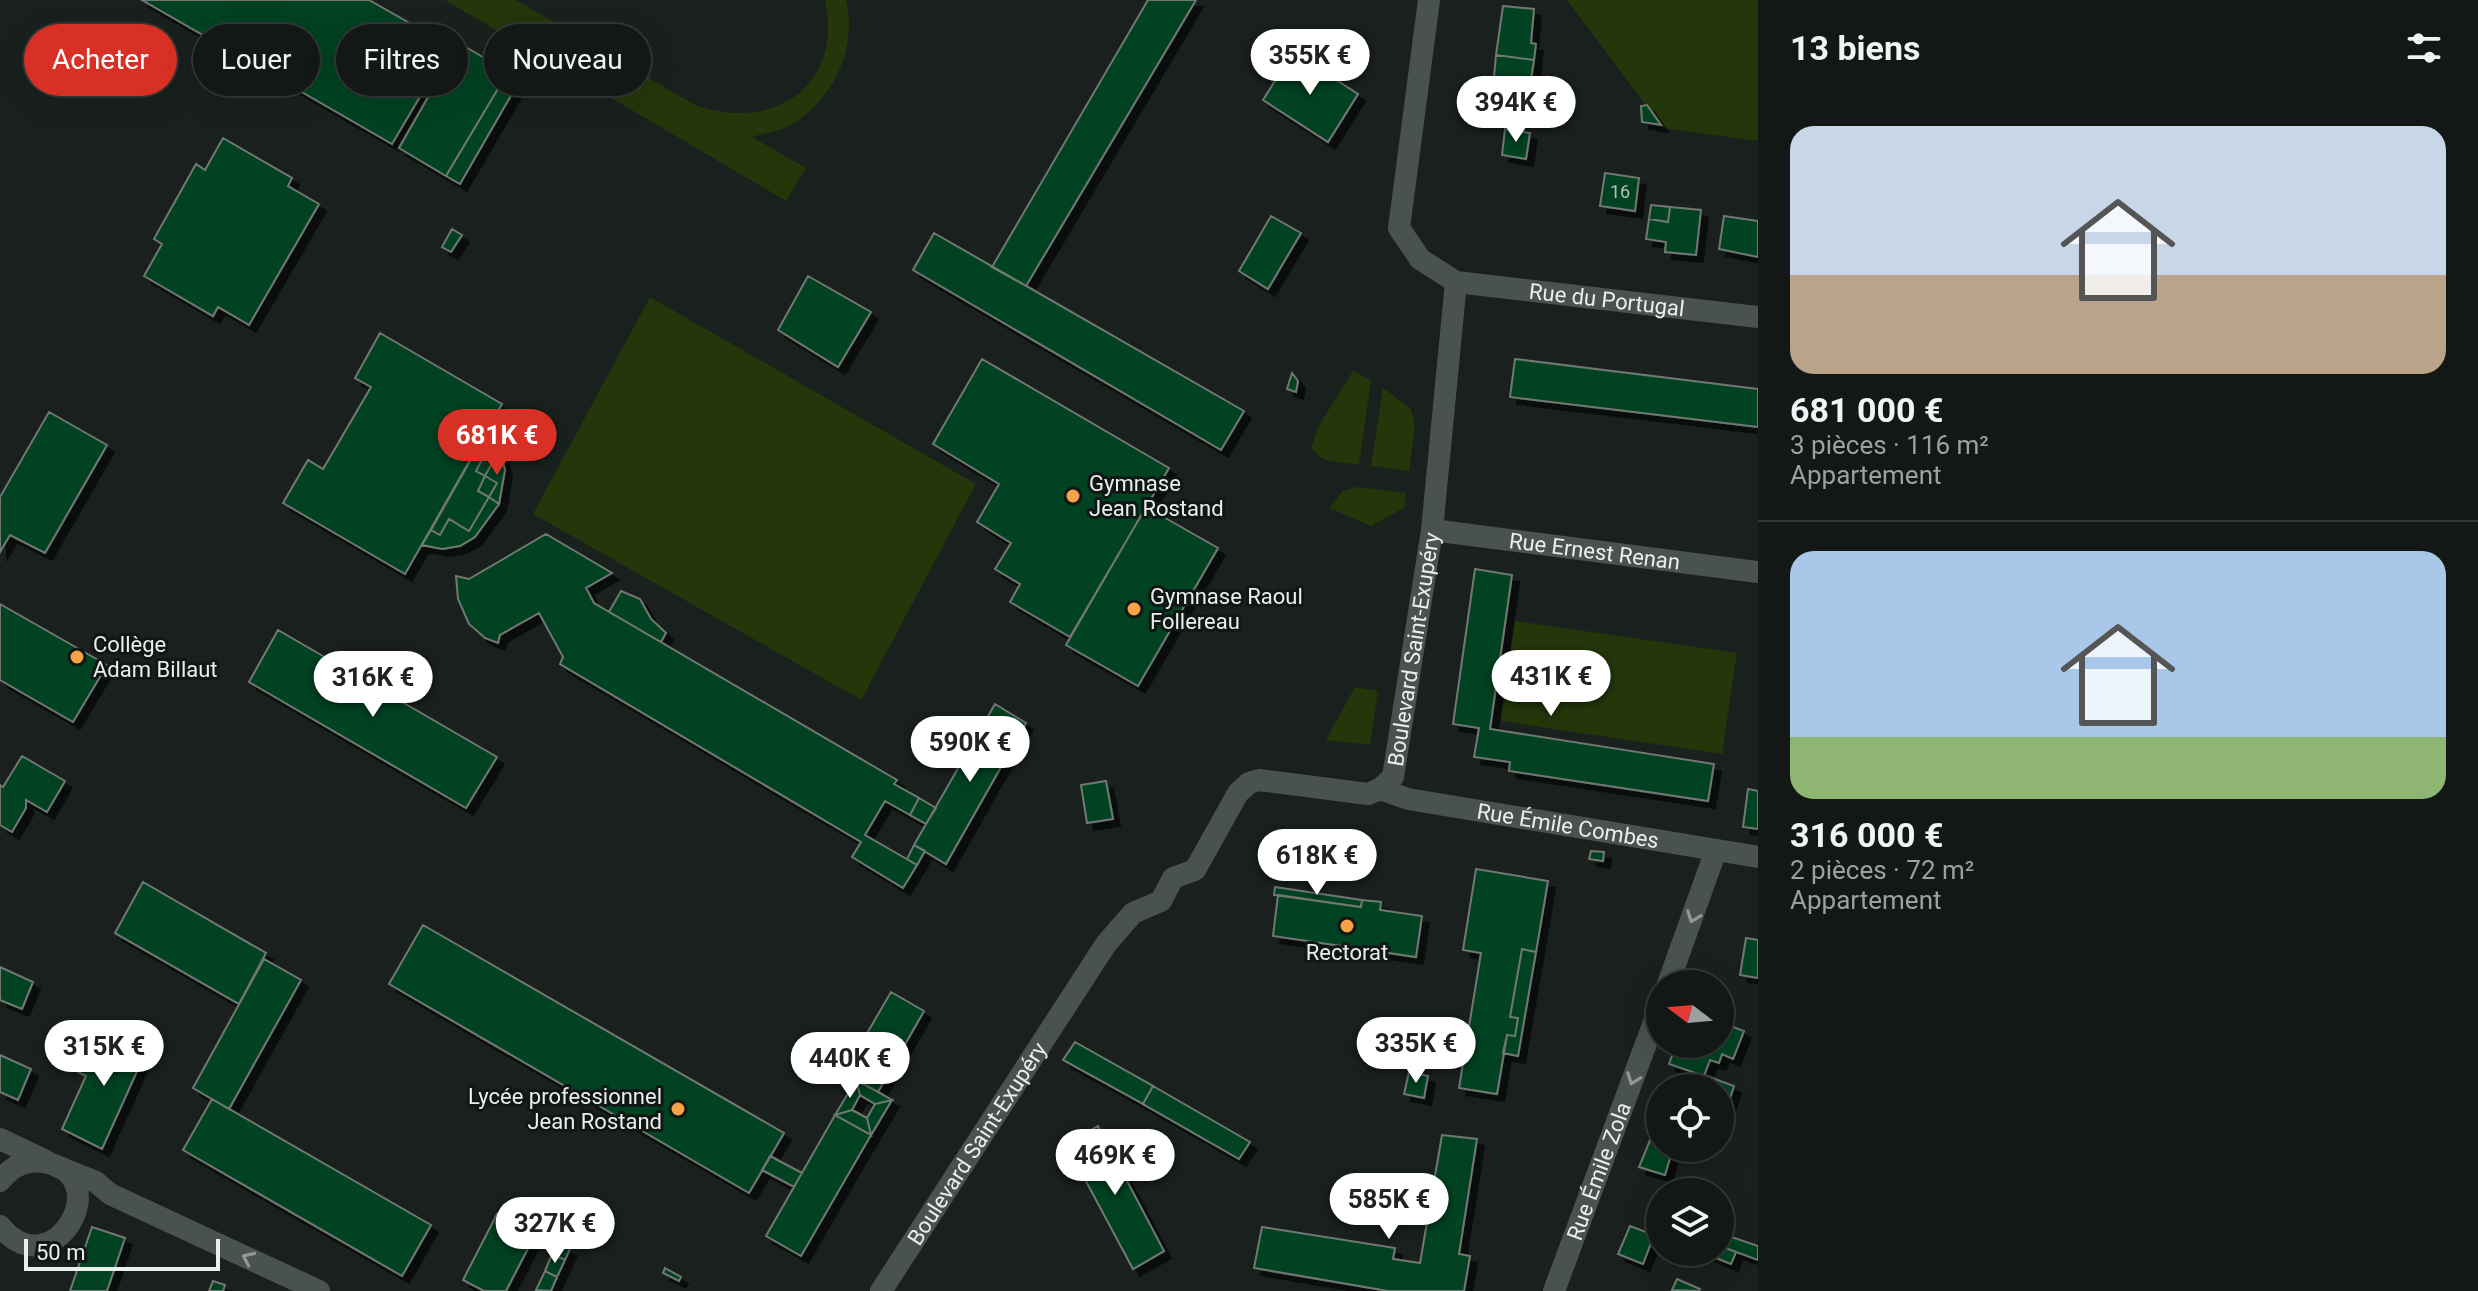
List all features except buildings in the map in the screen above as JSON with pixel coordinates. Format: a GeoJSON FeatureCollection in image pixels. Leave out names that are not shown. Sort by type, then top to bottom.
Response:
{"type":"FeatureCollection","features":[{"type":"Feature","properties":{"kind":"street"},"geometry":{"type":"LineString","coordinates":[[1429,0],[1399,228],[1420,259],[1456,282]]}},
{"type":"Feature","properties":{"kind":"street","name":"Rue du Portugal"},"geometry":{"type":"LineString","coordinates":[[1456,282],[1758,317]]}},
{"type":"Feature","properties":{"kind":"street","name":"Boulevard Saint-Exupéry"},"geometry":{"type":"LineString","coordinates":[[881,1291],[1106,944],[1133,913],[1161,901],[1173,878],[1195,870],[1238,793],[1259,780],[1368,794],[1380,789],[1396,770],[1432,530],[1456,282]]}},
{"type":"Feature","properties":{"kind":"street","name":"Rue Ernest Renan"},"geometry":{"type":"LineString","coordinates":[[1432,530],[1758,572]]}},
{"type":"Feature","properties":{"kind":"street","name":"Rue Émile Combes"},"geometry":{"type":"LineString","coordinates":[[1380,789],[1408,799],[1758,857]]}},
{"type":"Feature","properties":{"kind":"street"},"geometry":{"type":"LineString","coordinates":[[1673,970],[1716,850]]}},
{"type":"Feature","properties":{"kind":"street","name":"Rue Émile Zola"},"geometry":{"type":"LineString","coordinates":[[1554,1291],[1646,1044]]}},
{"type":"Feature","properties":{"kind":"street"},"geometry":{"type":"LineString","coordinates":[[0,1139],[96,1182],[110,1194],[319,1291]]}},
{"type":"Feature","properties":{"kind":"street"},"geometry":{"type":"LineString","coordinates":[[0,1148],[5,1155],[3,1177]]}},
{"type":"Feature","properties":{"kind":"street"},"geometry":{"type":"LineString","coordinates":[[3,1177],[30,1161],[53,1164],[76,1189],[78,1207],[73,1223],[61,1237],[44,1245],[5,1239]]}},
{"type":"Feature","properties":{"kind":"green space"},"geometry":{"type":"Polygon","coordinates":[[[445,0],[516,0],[557,24],[486,24],[445,0]]]}},
{"type":"Feature","properties":{"kind":"green space"},"geometry":{"type":"Polygon","coordinates":[[[825,0],[846,0],[848,38],[837,75],[827,92],[799,119],[782,129],[752,137],[806,168],[786,201],[608,96],[651,96],[651,79],[695,105],[724,112],[751,112],[775,107],[796,95],[813,78],[824,57],[828,30],[825,0]]]}},
{"type":"Feature","properties":{"kind":"green space"},"geometry":{"type":"Polygon","coordinates":[[[1567,0],[1758,0],[1758,141],[1663,128],[1567,0]]]}},
{"type":"Feature","properties":{"kind":"green space"},"geometry":{"type":"Polygon","coordinates":[[[650,297],[976,484],[861,700],[533,514],[650,297]]]}},
{"type":"Feature","properties":{"kind":"green space"},"geometry":{"type":"Polygon","coordinates":[[[1353,371],[1371,380],[1359,465],[1325,460],[1311,449],[1318,427],[1353,371]]]}},
{"type":"Feature","properties":{"kind":"green space"},"geometry":{"type":"Polygon","coordinates":[[[1383,388],[1411,409],[1415,427],[1409,471],[1371,466],[1383,388]]]}},
{"type":"Feature","properties":{"kind":"green space"},"geometry":{"type":"Polygon","coordinates":[[[1356,487],[1406,493],[1404,508],[1371,526],[1329,508],[1343,491],[1356,487]]]}},
{"type":"Feature","properties":{"kind":"green space"},"geometry":{"type":"Polygon","coordinates":[[[1515,621],[1737,653],[1722,754],[1501,721],[1515,621]]]}},
{"type":"Feature","properties":{"kind":"green space"},"geometry":{"type":"Polygon","coordinates":[[[1355,687],[1378,691],[1370,745],[1326,740],[1355,687]]]}},
{"type":"Feature","properties":{"kind":"place","name":"Gymnase Jean Rostand"},"geometry":{"type":"Point","coordinates":[1073,496]}},
{"type":"Feature","properties":{"kind":"place","name":"Gymnase Raoul Follereau"},"geometry":{"type":"Point","coordinates":[1134,609]}},
{"type":"Feature","properties":{"kind":"place","name":"Collège Adam Billaut"},"geometry":{"type":"Point","coordinates":[77,657]}},
{"type":"Feature","properties":{"kind":"place","name":"Rectorat"},"geometry":{"type":"Point","coordinates":[1347,926]}},
{"type":"Feature","properties":{"kind":"place","name":"Lycée professionnel Jean Rostand"},"geometry":{"type":"Point","coordinates":[678,1109]}}]}
